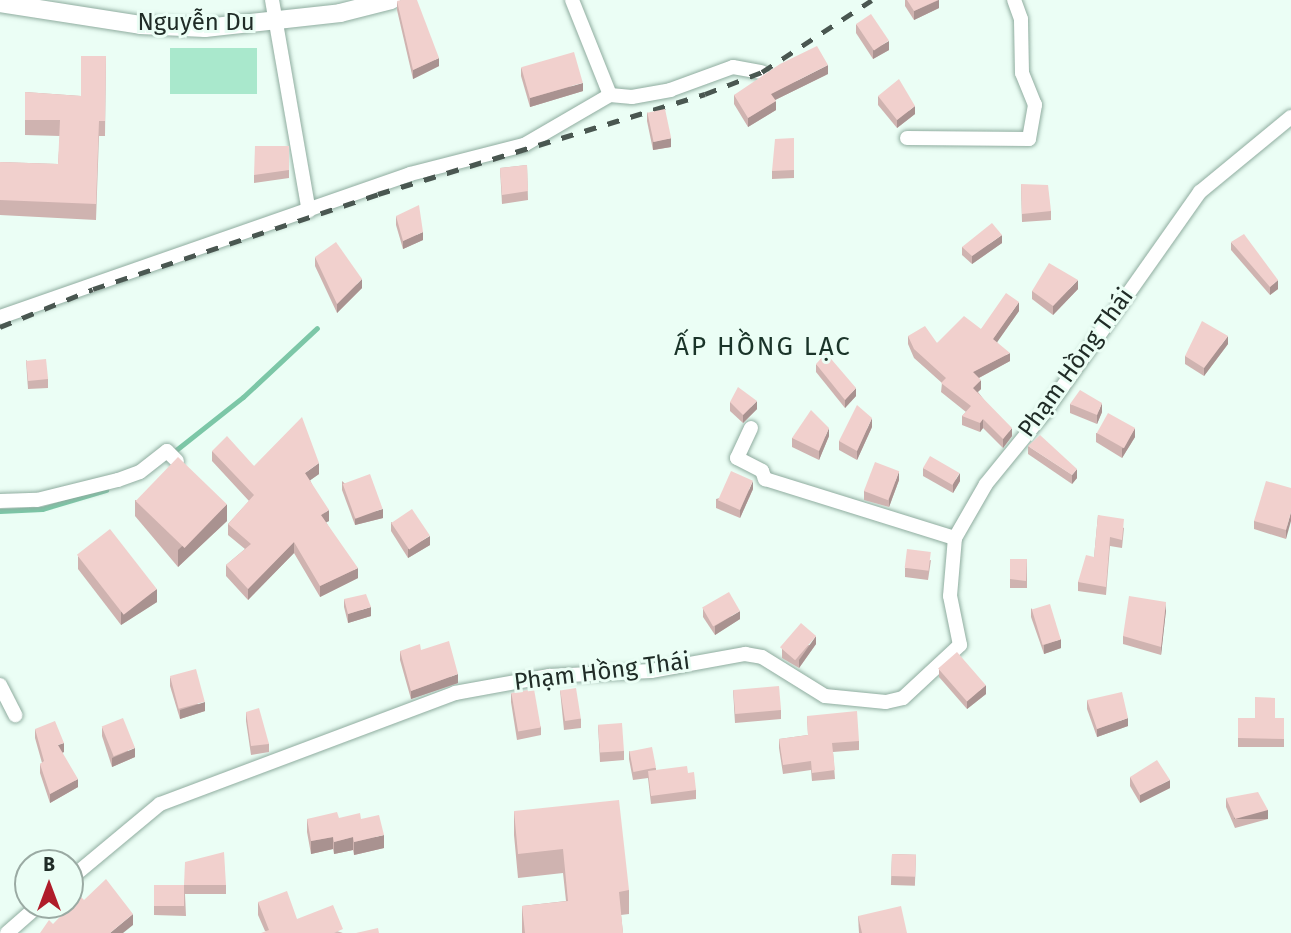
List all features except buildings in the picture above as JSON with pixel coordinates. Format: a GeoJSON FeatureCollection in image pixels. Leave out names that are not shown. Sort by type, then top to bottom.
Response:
{"type":"FeatureCollection","features":[{"type":"Feature","properties":{"kind":"street"},"geometry":{"type":"LineString","coordinates":[[272,0],[309,211]]}},
{"type":"Feature","properties":{"kind":"street","name":"Nguyễn Du"},"geometry":{"type":"LineString","coordinates":[[0,3],[140,25],[205,27],[274,22],[391,0]]}},
{"type":"Feature","properties":{"kind":"street"},"geometry":{"type":"LineString","coordinates":[[572,0],[610,96]]}},
{"type":"Feature","properties":{"kind":"street"},"geometry":{"type":"LineString","coordinates":[[907,138],[1028,139],[1035,105],[1022,73],[1021,19],[1014,0]]}},
{"type":"Feature","properties":{"kind":"street"},"geometry":{"type":"LineString","coordinates":[[0,317],[410,174],[524,145],[610,96],[632,97],[670,89],[733,67],[762,72]]}},
{"type":"Feature","properties":{"kind":"street","name":"Phạm Hồng Thái"},"geometry":{"type":"LineString","coordinates":[[84,867],[160,804],[455,694],[549,676],[651,671],[745,654],[762,656],[825,696],[886,702],[902,698],[960,645],[950,596],[955,538],[986,484],[1044,413],[1200,192],[1291,117]]}},
{"type":"Feature","properties":{"kind":"street"},"geometry":{"type":"LineString","coordinates":[[751,428],[737,458],[762,471],[765,479],[955,538]]}},
{"type":"Feature","properties":{"kind":"street"},"geometry":{"type":"LineString","coordinates":[[0,501],[37,500],[118,480],[174,457]]}},
{"type":"Feature","properties":{"kind":"street"},"geometry":{"type":"LineString","coordinates":[[0,685],[15,715]]}},
{"type":"Feature","properties":{"kind":"street"},"geometry":{"type":"LineString","coordinates":[[7,933],[23,919]]}},
{"type":"Feature","properties":{"kind":"green space"},"geometry":{"type":"Polygon","coordinates":[[[170,48],[257,48],[257,94],[170,94],[170,48]]]}},
{"type":"Feature","properties":{"kind":"waterway"},"geometry":{"type":"LineString","coordinates":[[171,454],[243,397],[317,328]]}},
{"type":"Feature","properties":{"kind":"waterway"},"geometry":{"type":"LineString","coordinates":[[0,511],[42,509],[106,490]]}},
{"type":"Feature","properties":{"kind":"railway"},"geometry":{"type":"LineString","coordinates":[[0,327],[93,289],[378,194],[705,94],[762,72],[872,0]]}},
{"type":"Feature","properties":{"kind":"district","name":"ẤP HỒNG LẠC"},"geometry":{"type":"Point","coordinates":[763,347]}}]}
